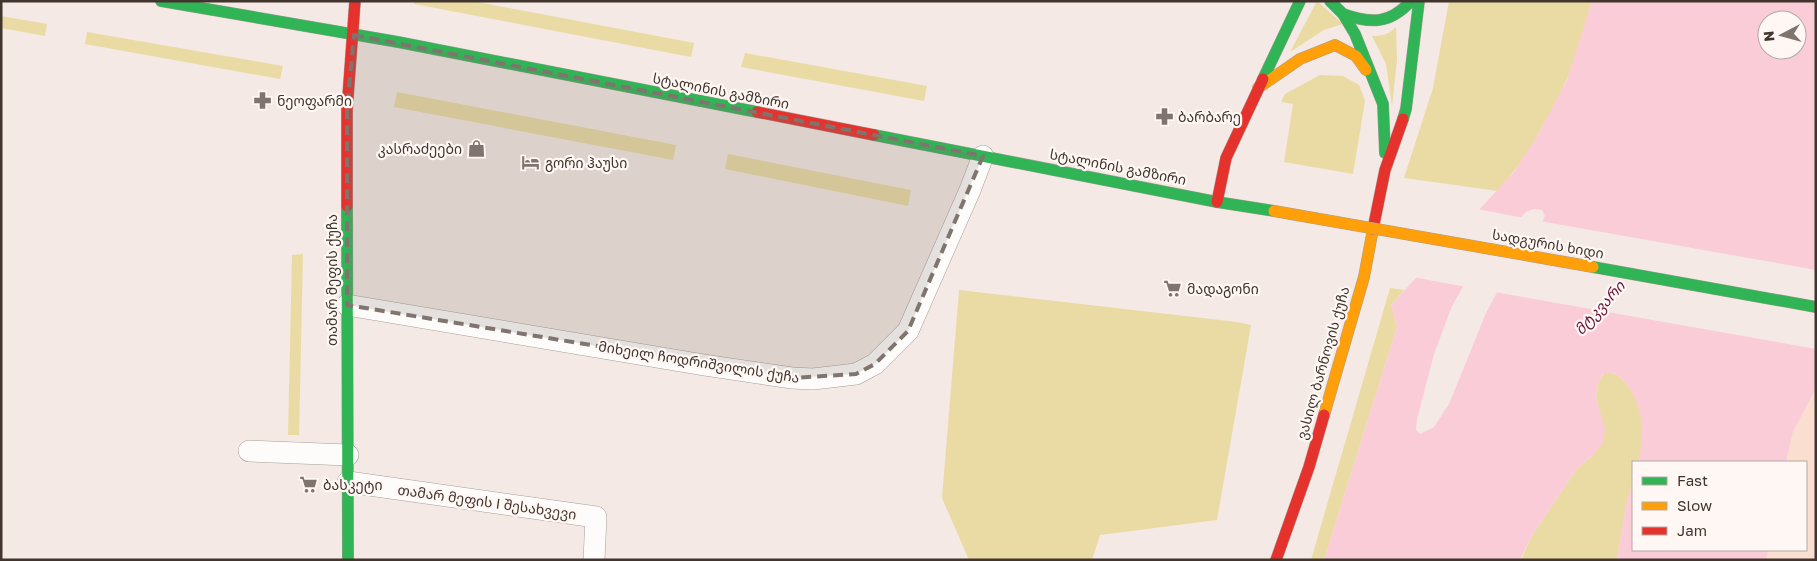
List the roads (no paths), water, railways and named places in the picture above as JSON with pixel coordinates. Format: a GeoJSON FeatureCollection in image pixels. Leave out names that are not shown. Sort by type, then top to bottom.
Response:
{"type":"FeatureCollection","features":[{"type":"Feature","properties":{"kind":"street","name":"სტალინის გამზირი"},"geometry":{"type":"LineString","coordinates":[[161,1],[398,42],[1217,202],[1274,210]]}},
{"type":"Feature","properties":{"kind":"street","name":"თამარ მეფის ქუჩა"},"geometry":{"type":"LineString","coordinates":[[348,560],[347,110],[355,1]]}},
{"type":"Feature","properties":{"kind":"street"},"geometry":{"type":"LineString","coordinates":[[1217,202],[1226,158],[1300,1]]}},
{"type":"Feature","properties":{"kind":"street"},"geometry":{"type":"LineString","coordinates":[[1330,1],[1343,14],[1355,34],[1375,83]]}},
{"type":"Feature","properties":{"kind":"street"},"geometry":{"type":"LineString","coordinates":[[1257,89],[1300,59],[1336,45],[1374,22],[1391,18],[1406,8],[1411,1]]}},
{"type":"Feature","properties":{"kind":"street","name":"ვასილ ბარნოვის ქუჩა"},"geometry":{"type":"LineString","coordinates":[[1276,560],[1309,467],[1364,277],[1385,170],[1406,109],[1418,1]]}},
{"type":"Feature","properties":{"kind":"street"},"geometry":{"type":"LineString","coordinates":[[1343,14],[1358,20],[1374,22]]}},
{"type":"Feature","properties":{"kind":"street"},"geometry":{"type":"LineString","coordinates":[[1336,45],[1356,56],[1375,83]]}},
{"type":"Feature","properties":{"kind":"street","name":"ვასილ ბარნოვის ქუჩა"},"geometry":{"type":"LineString","coordinates":[[1375,83],[1383,104],[1385,170]]}},
{"type":"Feature","properties":{"kind":"street","name":"მიხეილ ჩოდრიშვილის ქუჩა"},"geometry":{"type":"LineString","coordinates":[[347,305],[792,378],[813,379],[856,374],[875,364],[908,332],[970,190],[982,156]]}},
{"type":"Feature","properties":{"kind":"street","name":"სადგურის ხიდი"},"geometry":{"type":"LineString","coordinates":[[1274,210],[1816,307]]}},
{"type":"Feature","properties":{"kind":"street"},"geometry":{"type":"LineString","coordinates":[[249,451],[348,455]]}},
{"type":"Feature","properties":{"kind":"street","name":"თამარ მეფის I შესახვევი"},"geometry":{"type":"LineString","coordinates":[[348,482],[596,517],[594,560]]}},
{"type":"Feature","properties":{"kind":"water","name":"მტკვარი"},"geometry":{"type":"Polygon","coordinates":[[[1592,1],[1816,1],[1816,388],[1793,432],[1786,461],[1638,461],[1642,429],[1638,406],[1628,386],[1621,378],[1613,373],[1606,373],[1603,374],[1598,383],[1596,397],[1605,428],[1603,443],[1576,470],[1531,537],[1520,560],[1324,560],[1397,327],[1391,305],[1514,172],[1539,133],[1567,80],[1592,1]],[[1534,209],[1526,212],[1475,266],[1452,306],[1434,354],[1417,419],[1416,430],[1420,434],[1434,427],[1449,404],[1486,313],[1501,285],[1545,216],[1542,210],[1534,209]]]}},
{"type":"Feature","properties":{"kind":"water"},"geometry":{"type":"Polygon","coordinates":[[[1632,484],[1632,551],[1768,551],[1766,560],[1617,560],[1626,506],[1632,484]]]}},
{"type":"Feature","properties":{"kind":"place","name":"ნეოფარმი"},"geometry":{"type":"Point","coordinates":[263,101]}},
{"type":"Feature","properties":{"kind":"place","name":"ბარბარე"},"geometry":{"type":"Point","coordinates":[1164,117]}},
{"type":"Feature","properties":{"kind":"place","name":"კასრაძეები"},"geometry":{"type":"Point","coordinates":[476,149]}},
{"type":"Feature","properties":{"kind":"place","name":"გორი ჰაუსი"},"geometry":{"type":"Point","coordinates":[531,163]}},
{"type":"Feature","properties":{"kind":"place","name":"მადაგონი"},"geometry":{"type":"Point","coordinates":[1173,289]}},
{"type":"Feature","properties":{"kind":"place","name":"ბასკეტი"},"geometry":{"type":"Point","coordinates":[309,485]}}]}
